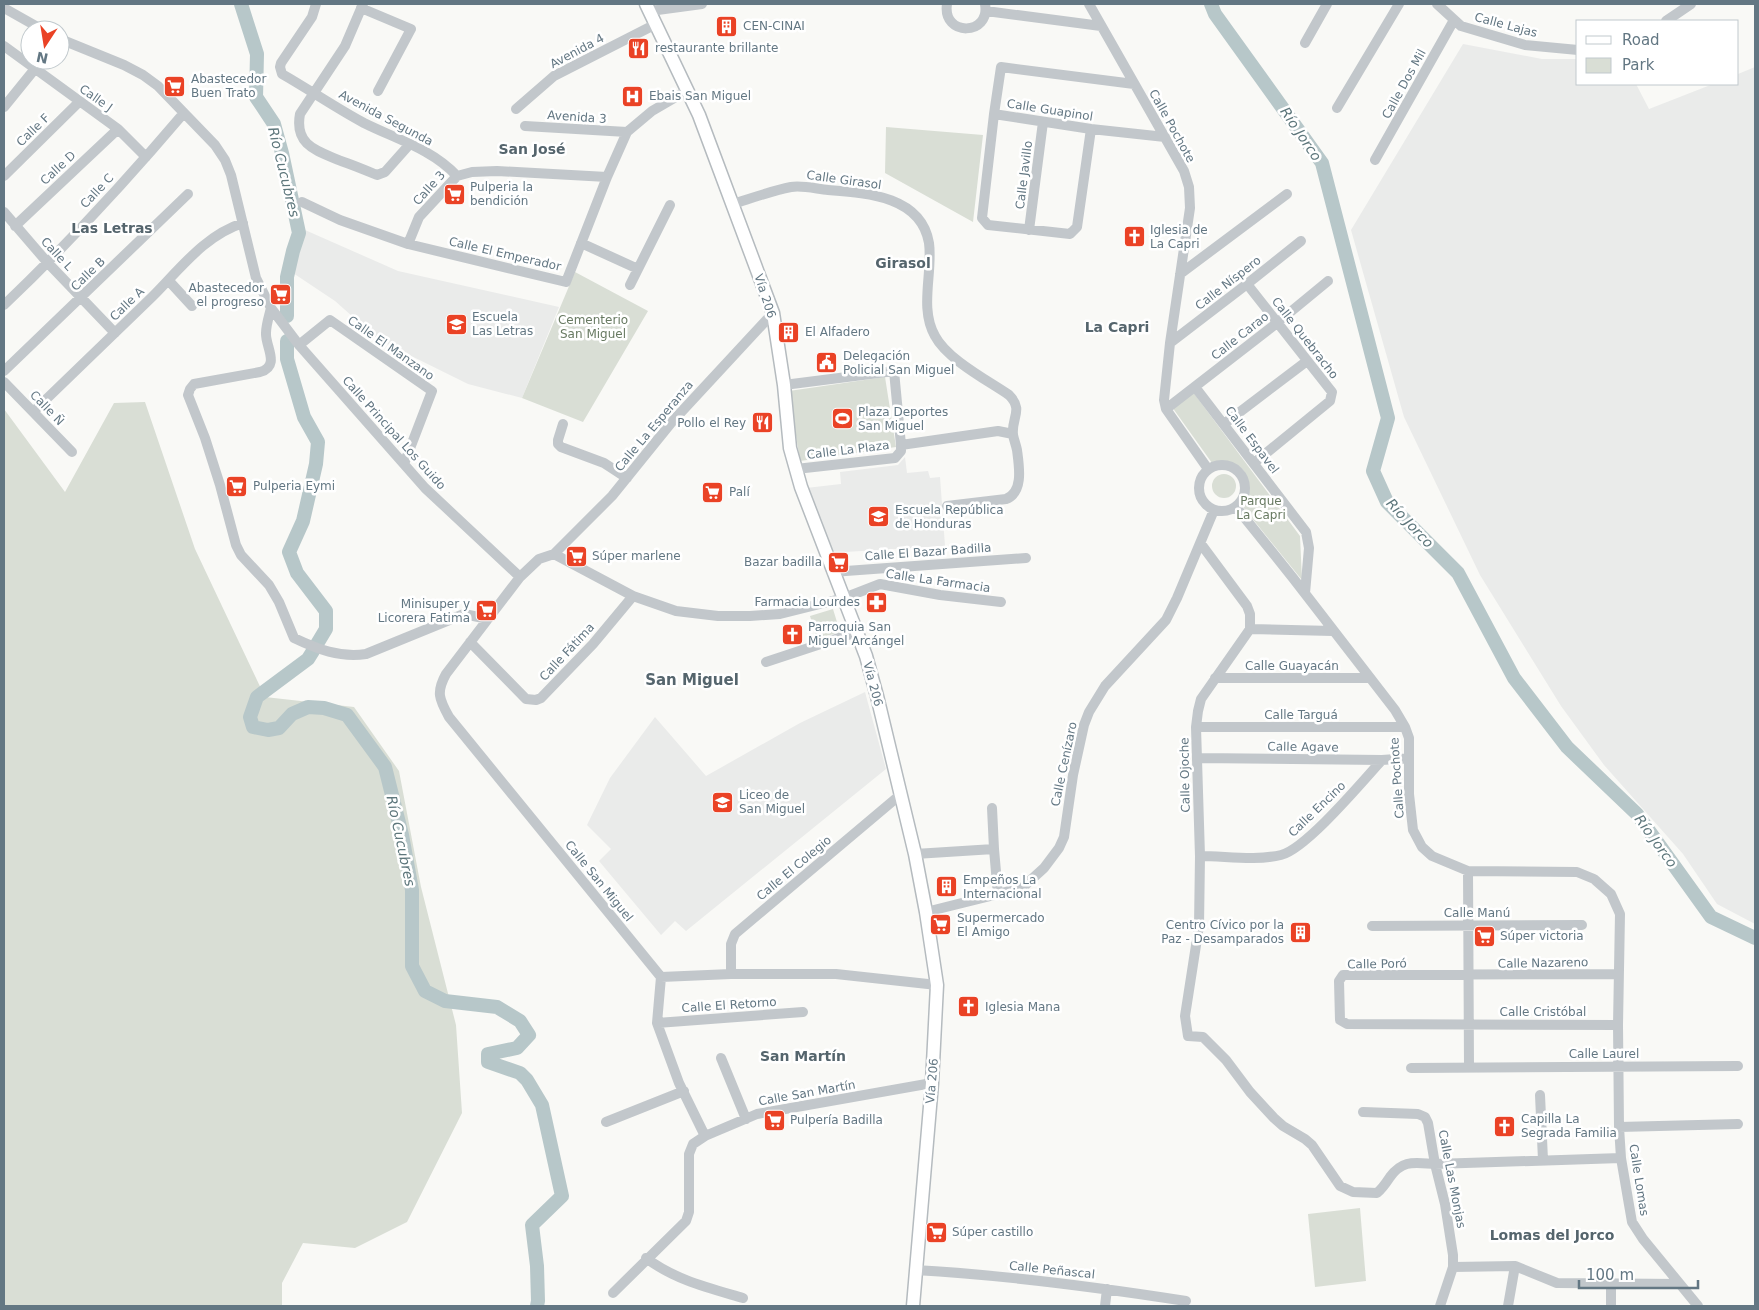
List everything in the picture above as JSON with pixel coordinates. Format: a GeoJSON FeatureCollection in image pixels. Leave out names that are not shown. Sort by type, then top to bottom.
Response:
{"type":"FeatureCollection","features":[{"type":"Feature","properties":{"kind":"main road","name":"Vía 206"},"geometry":{"type":"LineString","coordinates":[[648,8],[688,90],[772,313],[784,385],[790,448],[832,572],[857,632],[877,696],[915,854],[937,985],[932,1083],[913,1306]]}},
{"type":"Feature","properties":{"kind":"street","name":"Avenida Segunda"},"geometry":{"type":"LineString","coordinates":[[316,4],[312,17],[280,67],[282,74],[364,123],[424,150],[450,169],[456,176]]}},
{"type":"Feature","properties":{"kind":"street"},"geometry":{"type":"LineString","coordinates":[[648,8],[702,4]]}},
{"type":"Feature","properties":{"kind":"street"},"geometry":{"type":"LineString","coordinates":[[944,4],[948,17],[963,29],[981,23],[986,7],[1101,26]]}},
{"type":"Feature","properties":{"kind":"street","name":"Calle Pochote"},"geometry":{"type":"LineString","coordinates":[[1089,4],[1184,171],[1189,187],[1190,208],[1164,392],[1166,409]]}},
{"type":"Feature","properties":{"kind":"street"},"geometry":{"type":"LineString","coordinates":[[1305,43],[1327,4]]}},
{"type":"Feature","properties":{"kind":"street"},"geometry":{"type":"LineString","coordinates":[[1337,108],[1399,4]]}},
{"type":"Feature","properties":{"kind":"street","name":"Calle Lajas"},"geometry":{"type":"LineString","coordinates":[[1437,4],[1461,26],[1525,45],[1576,50]]}},
{"type":"Feature","properties":{"kind":"street"},"geometry":{"type":"LineString","coordinates":[[1667,20],[1691,4]]}},
{"type":"Feature","properties":{"kind":"street"},"geometry":{"type":"LineString","coordinates":[[378,91],[411,29],[362,6],[345,46],[300,114],[299,124],[304,140],[315,151],[377,175],[385,172],[409,144]]}},
{"type":"Feature","properties":{"kind":"street"},"geometry":{"type":"LineString","coordinates":[[4,8],[25,20]]}},
{"type":"Feature","properties":{"kind":"street","name":"Calle Dos Mil"},"geometry":{"type":"LineString","coordinates":[[1375,160],[1454,20]]}},
{"type":"Feature","properties":{"kind":"street","name":"Avenida 4"},"geometry":{"type":"LineString","coordinates":[[516,109],[554,76],[656,24]]}},
{"type":"Feature","properties":{"kind":"street","name":"Calle Principal Los Guido"},"geometry":{"type":"LineString","coordinates":[[70,43],[144,75],[158,86],[215,145],[225,160],[231,175],[256,278],[271,308],[299,345],[425,488],[520,577]]}},
{"type":"Feature","properties":{"kind":"street","name":"Calle J"},"geometry":{"type":"LineString","coordinates":[[4,46],[20,59]]}},
{"type":"Feature","properties":{"kind":"street","name":"Calle Guapinol"},"geometry":{"type":"LineString","coordinates":[[1134,84],[1001,67],[994,114],[1091,129],[1165,137]]}},
{"type":"Feature","properties":{"kind":"street"},"geometry":{"type":"LineString","coordinates":[[4,107],[34,70]]}},
{"type":"Feature","properties":{"kind":"street","name":"Calle J"},"geometry":{"type":"LineString","coordinates":[[34,70],[118,129],[146,157]]}},
{"type":"Feature","properties":{"kind":"street","name":"Calle El Emperador"},"geometry":{"type":"LineString","coordinates":[[302,202],[340,220],[408,244],[566,282],[606,176],[628,132],[652,111],[688,90]]}},
{"type":"Feature","properties":{"kind":"street","name":"Calle F"},"geometry":{"type":"LineString","coordinates":[[4,176],[79,102]]}},
{"type":"Feature","properties":{"kind":"street","name":"Calle C"},"geometry":{"type":"LineString","coordinates":[[4,304],[47,262],[146,157],[183,114]]}},
{"type":"Feature","properties":{"kind":"street"},"geometry":{"type":"LineString","coordinates":[[994,114],[982,218],[988,225],[1070,234],[1078,227],[1091,129]]}},
{"type":"Feature","properties":{"kind":"street","name":"Calle Javillo"},"geometry":{"type":"LineString","coordinates":[[1029,230],[1043,122]]}},
{"type":"Feature","properties":{"kind":"street","name":"Avenida 3"},"geometry":{"type":"LineString","coordinates":[[524,126],[628,132]]}},
{"type":"Feature","properties":{"kind":"street","name":"Calle D"},"geometry":{"type":"LineString","coordinates":[[15,226],[118,129]]}},
{"type":"Feature","properties":{"kind":"street"},"geometry":{"type":"LineString","coordinates":[[456,176],[472,172],[497,171],[606,176]]}},
{"type":"Feature","properties":{"kind":"street","name":"Calle 3"},"geometry":{"type":"LineString","coordinates":[[408,244],[419,218],[456,176]]}},
{"type":"Feature","properties":{"kind":"street","name":"Calle Girasol"},"geometry":{"type":"LineString","coordinates":[[732,204],[792,186],[855,192],[901,203],[922,221],[926,229],[929,246],[929,322],[935,337],[952,356],[1014,400],[1017,407],[1013,434],[1017,449],[1019,486],[1012,497],[947,506]]}},
{"type":"Feature","properties":{"kind":"street","name":"Calle B"},"geometry":{"type":"LineString","coordinates":[[4,371],[188,194]]}},
{"type":"Feature","properties":{"kind":"street"},"geometry":{"type":"LineString","coordinates":[[1180,274],[1287,194]]}},
{"type":"Feature","properties":{"kind":"street"},"geometry":{"type":"LineString","coordinates":[[630,285],[670,206]]}},
{"type":"Feature","properties":{"kind":"street","name":"Calle L"},"geometry":{"type":"LineString","coordinates":[[4,212],[47,262],[115,333]]}},
{"type":"Feature","properties":{"kind":"street","name":"Calle A"},"geometry":{"type":"LineString","coordinates":[[34,411],[169,281],[205,243],[228,227],[243,223]]}},
{"type":"Feature","properties":{"kind":"street","name":"Calle Níspero"},"geometry":{"type":"LineString","coordinates":[[1170,343],[1301,242]]}},
{"type":"Feature","properties":{"kind":"street"},"geometry":{"type":"LineString","coordinates":[[582,243],[638,268]]}},
{"type":"Feature","properties":{"kind":"street"},"geometry":{"type":"LineString","coordinates":[[169,281],[192,306]]}},
{"type":"Feature","properties":{"kind":"street","name":"Calle Carao"},"geometry":{"type":"LineString","coordinates":[[1166,409],[1328,281]]}},
{"type":"Feature","properties":{"kind":"street","name":"Calle Quebracho"},"geometry":{"type":"LineString","coordinates":[[1247,284],[1332,392],[1330,401],[1254,463]]}},
{"type":"Feature","properties":{"kind":"street"},"geometry":{"type":"LineString","coordinates":[[271,308],[265,334],[271,357],[268,368],[260,372],[194,384],[188,394],[205,438],[236,545],[241,555],[269,584],[279,602],[294,638],[319,650],[351,656],[366,654],[464,614],[488,619]]}},
{"type":"Feature","properties":{"kind":"street","name":"Calle La Esperanza"},"geometry":{"type":"LineString","coordinates":[[554,554],[612,496],[671,423],[772,313]]}},
{"type":"Feature","properties":{"kind":"street","name":"Calle El Manzano"},"geometry":{"type":"LineString","coordinates":[[299,345],[330,320],[432,391],[404,464]]}},
{"type":"Feature","properties":{"kind":"street"},"geometry":{"type":"LineString","coordinates":[[1224,424],[1307,361]]}},
{"type":"Feature","properties":{"kind":"street"},"geometry":{"type":"LineString","coordinates":[[784,385],[894,371],[902,445]]}},
{"type":"Feature","properties":{"kind":"street","name":"Calle Ñ"},"geometry":{"type":"LineString","coordinates":[[4,382],[72,452]]}},
{"type":"Feature","properties":{"kind":"street","name":"Calle Espavel"},"geometry":{"type":"LineString","coordinates":[[1195,387],[1306,532],[1309,548],[1305,593]]}},
{"type":"Feature","properties":{"kind":"street"},"geometry":{"type":"LineString","coordinates":[[1166,409],[1208,469]]}},
{"type":"Feature","properties":{"kind":"street"},"geometry":{"type":"LineString","coordinates":[[563,424],[558,440],[558,444],[561,447],[604,463],[626,478]]}},
{"type":"Feature","properties":{"kind":"street","name":"Calle La Plaza"},"geometry":{"type":"LineString","coordinates":[[796,469],[895,458],[902,451],[902,445],[998,431],[1013,434]]}},
{"type":"Feature","properties":{"kind":"street"},"geometry":{"type":"LineString","coordinates":[[1220,464],[1228,465],[1241,473],[1245,480],[1245,495],[1242,502],[1236,507],[1222,512],[1207,506],[1202,500],[1199,484],[1208,469],[1220,464]]}},
{"type":"Feature","properties":{"kind":"street","name":"Calle Pochote"},"geometry":{"type":"LineString","coordinates":[[1236,507],[1395,710],[1405,727],[1410,758],[1413,830],[1422,847],[1432,856],[1468,870],[1577,872],[1594,879],[1611,894],[1620,914],[1618,1066]]}},
{"type":"Feature","properties":{"kind":"street","name":"Calle Cenízaro"},"geometry":{"type":"LineString","coordinates":[[926,912],[1022,888],[1044,868],[1059,848],[1064,837],[1073,775],[1084,725],[1089,712],[1105,686],[1166,620],[1201,544],[1214,510]]}},
{"type":"Feature","properties":{"kind":"street"},"geometry":{"type":"LineString","coordinates":[[1201,544],[1247,606],[1250,614],[1250,629],[1333,631]]}},
{"type":"Feature","properties":{"kind":"street"},"geometry":{"type":"LineString","coordinates":[[520,577],[538,559],[554,554],[633,596],[676,611],[718,616],[780,614],[844,598]]}},
{"type":"Feature","properties":{"kind":"street","name":"Calle El Bazar Badilla"},"geometry":{"type":"LineString","coordinates":[[832,572],[1026,558]]}},
{"type":"Feature","properties":{"kind":"street","name":"Calle San Miguel"},"geometry":{"type":"LineString","coordinates":[[520,577],[441,682],[440,701],[448,717],[661,977]]}},
{"type":"Feature","properties":{"kind":"street","name":"Calle La Farmacia"},"geometry":{"type":"LineString","coordinates":[[844,598],[880,584],[1001,602]]}},
{"type":"Feature","properties":{"kind":"street","name":"Calle Fátima"},"geometry":{"type":"LineString","coordinates":[[470,642],[526,699],[536,700],[541,698],[593,644],[633,596]]}},
{"type":"Feature","properties":{"kind":"street","name":"Calle Ojoche"},"geometry":{"type":"LineString","coordinates":[[1250,629],[1201,699],[1198,712],[1196,727],[1200,856],[1199,926],[1185,1016],[1188,1036],[1203,1037],[1226,1060],[1250,1092],[1274,1118],[1312,1145],[1340,1186],[1346,1190],[1377,1193],[1384,1187],[1397,1168],[1409,1162],[1435,1164]]}},
{"type":"Feature","properties":{"kind":"street"},"geometry":{"type":"LineString","coordinates":[[766,662],[857,632]]}},
{"type":"Feature","properties":{"kind":"street","name":"Calle Guayacán"},"geometry":{"type":"LineString","coordinates":[[1215,678],[1370,678]]}},
{"type":"Feature","properties":{"kind":"street","name":"Calle Targuá"},"geometry":{"type":"LineString","coordinates":[[1196,727],[1405,727]]}},
{"type":"Feature","properties":{"kind":"street","name":"Calle Agave"},"geometry":{"type":"LineString","coordinates":[[1197,758],[1382,760],[1410,758]]}},
{"type":"Feature","properties":{"kind":"street","name":"Calle Encino"},"geometry":{"type":"LineString","coordinates":[[1200,856],[1266,857],[1293,850],[1339,807],[1382,760]]}},
{"type":"Feature","properties":{"kind":"street","name":"Calle El Colegio"},"geometry":{"type":"LineString","coordinates":[[731,974],[731,944],[735,934],[900,795]]}},
{"type":"Feature","properties":{"kind":"street"},"geometry":{"type":"LineString","coordinates":[[992,808],[998,895]]}},
{"type":"Feature","properties":{"kind":"street"},"geometry":{"type":"LineString","coordinates":[[915,854],[994,849]]}},
{"type":"Feature","properties":{"kind":"street"},"geometry":{"type":"LineString","coordinates":[[1468,870],[1469,1066]]}},
{"type":"Feature","properties":{"kind":"street","name":"Calle Manú"},"geometry":{"type":"LineString","coordinates":[[1372,926],[1582,925]]}},
{"type":"Feature","properties":{"kind":"street"},"geometry":{"type":"LineString","coordinates":[[705,1136],[684,1091],[657,1023],[661,977],[731,974],[836,974],[937,985]]}},
{"type":"Feature","properties":{"kind":"street","name":"Calle Nazareno"},"geometry":{"type":"LineString","coordinates":[[1468,976],[1618,974]]}},
{"type":"Feature","properties":{"kind":"street","name":"Calle Poró"},"geometry":{"type":"LineString","coordinates":[[1468,976],[1343,975],[1339,980],[1340,1020],[1347,1024],[1469,1025]]}},
{"type":"Feature","properties":{"kind":"street","name":"Calle El Retorno"},"geometry":{"type":"LineString","coordinates":[[657,1023],[803,1012]]}},
{"type":"Feature","properties":{"kind":"street","name":"Calle Cristóbal"},"geometry":{"type":"LineString","coordinates":[[1469,1025],[1618,1025]]}},
{"type":"Feature","properties":{"kind":"street"},"geometry":{"type":"LineString","coordinates":[[721,1058],[746,1119]]}},
{"type":"Feature","properties":{"kind":"street","name":"Calle Laurel"},"geometry":{"type":"LineString","coordinates":[[1411,1068],[1469,1066],[1738,1066]]}},
{"type":"Feature","properties":{"kind":"street","name":"Calle Lomas"},"geometry":{"type":"LineString","coordinates":[[1618,1066],[1620,1158],[1632,1222],[1698,1306]]}},
{"type":"Feature","properties":{"kind":"street","name":"Calle San Martín"},"geometry":{"type":"LineString","coordinates":[[613,1293],[646,1258],[686,1221],[690,1212],[689,1154],[693,1144],[705,1136],[757,1114],[932,1083]]}},
{"type":"Feature","properties":{"kind":"street"},"geometry":{"type":"LineString","coordinates":[[606,1122],[684,1091]]}},
{"type":"Feature","properties":{"kind":"street"},"geometry":{"type":"LineString","coordinates":[[1540,1095],[1543,1160]]}},
{"type":"Feature","properties":{"kind":"street","name":"Calle Las Monjas"},"geometry":{"type":"LineString","coordinates":[[1363,1112],[1418,1114],[1424,1117],[1428,1123],[1435,1164],[1445,1204],[1453,1255],[1453,1267],[1440,1306]]}},
{"type":"Feature","properties":{"kind":"street"},"geometry":{"type":"LineString","coordinates":[[1619,1127],[1738,1124]]}},
{"type":"Feature","properties":{"kind":"street"},"geometry":{"type":"LineString","coordinates":[[1435,1164],[1620,1158]]}},
{"type":"Feature","properties":{"kind":"street"},"geometry":{"type":"LineString","coordinates":[[646,1258],[659,1268],[690,1283],[743,1298]]}},
{"type":"Feature","properties":{"kind":"street"},"geometry":{"type":"LineString","coordinates":[[1453,1267],[1515,1266],[1557,1283],[1680,1284]]}},
{"type":"Feature","properties":{"kind":"street"},"geometry":{"type":"LineString","coordinates":[[1508,1306],[1515,1266]]}},
{"type":"Feature","properties":{"kind":"street","name":"Calle Peñascal"},"geometry":{"type":"LineString","coordinates":[[915,1270],[959,1272],[1107,1289],[1186,1301]]}},
{"type":"Feature","properties":{"kind":"street"},"geometry":{"type":"LineString","coordinates":[[1611,1284],[1611,1306]]}},
{"type":"Feature","properties":{"kind":"street"},"geometry":{"type":"LineString","coordinates":[[1104,1306],[1107,1289]]}},
{"type":"Feature","properties":{"kind":"shaded area"},"geometry":{"type":"Polygon","coordinates":[[[1463,44],[1542,59],[1576,59],[1576,85],[1637,85],[1649,109],[1710,85],[1739,85],[1739,74],[1755,67],[1755,924],[1717,904],[1683,854],[1604,765],[1561,706],[1480,575],[1404,417],[1351,230],[1463,44]]]}},
{"type":"Feature","properties":{"kind":"shaded area","name":"Escuela Las Letras"},"geometry":{"type":"Polygon","coordinates":[[[305,230],[398,271],[559,307],[522,398],[468,384],[379,340],[335,301],[293,273],[305,230]]]}},
{"type":"Feature","properties":{"kind":"shaded area","name":"Escuela República de Honduras"},"geometry":{"type":"Polygon","coordinates":[[[905,457],[907,473],[928,471],[930,478],[940,477],[945,546],[828,553],[806,488],[841,484],[840,472],[898,465],[905,457]]]}},
{"type":"Feature","properties":{"kind":"shaded area","name":"Liceo de San Miguel"},"geometry":{"type":"Polygon","coordinates":[[[865,692],[886,769],[686,931],[675,921],[661,935],[599,861],[611,849],[587,825],[610,778],[655,717],[706,776],[800,723],[865,692]]]}},
{"type":"Feature","properties":{"kind":"green space"},"geometry":{"type":"Polygon","coordinates":[[[886,127],[983,135],[973,222],[885,173],[886,127]]]}},
{"type":"Feature","properties":{"kind":"green space","name":"Cementerio San Miguel"},"geometry":{"type":"Polygon","coordinates":[[[575,272],[648,311],[583,422],[522,398],[575,272]]]}},
{"type":"Feature","properties":{"kind":"green space","name":"Plaza Deportes San Miguel"},"geometry":{"type":"Polygon","coordinates":[[[885,377],[896,447],[800,461],[789,391],[885,377]]]}},
{"type":"Feature","properties":{"kind":"green space","name":"Parque La Capri"},"geometry":{"type":"Polygon","coordinates":[[[1193,392],[1300,536],[1302,580],[1243,507],[1249,488],[1245,472],[1232,463],[1212,463],[1172,407],[1193,392]]]}},
{"type":"Feature","properties":{"kind":"green space"},"geometry":{"type":"Polygon","coordinates":[[[145,402],[195,549],[265,697],[354,707],[399,771],[421,887],[456,1025],[462,1113],[407,1222],[355,1248],[303,1243],[282,1283],[282,1306],[4,1306],[4,409],[65,492],[114,403],[145,402]]]}},
{"type":"Feature","properties":{"kind":"green space"},"geometry":{"type":"Polygon","coordinates":[[[1224,474],[1229,475],[1235,481],[1235,491],[1229,497],[1224,498],[1219,497],[1213,491],[1212,486],[1213,481],[1219,475],[1224,474]]]}},
{"type":"Feature","properties":{"kind":"green space"},"geometry":{"type":"Polygon","coordinates":[[[833,609],[840,632],[817,639],[810,616],[833,609]]]}},
{"type":"Feature","properties":{"kind":"green space"},"geometry":{"type":"Polygon","coordinates":[[[1360,1208],[1366,1281],[1315,1287],[1308,1214],[1360,1208]]]}},
{"type":"Feature","properties":{"kind":"waterway","name":"Río Cucubres"},"geometry":{"type":"LineString","coordinates":[[241,4],[257,54],[256,97],[274,124],[299,233],[287,277],[287,316]]}},
{"type":"Feature","properties":{"kind":"waterway","name":"Río Jorco"},"geometry":{"type":"LineString","coordinates":[[1211,4],[1215,14],[1322,163],[1388,418],[1373,471],[1387,502],[1458,573],[1514,678],[1567,747],[1637,814],[1711,917],[1755,938]]}},
{"type":"Feature","properties":{"kind":"waterway","name":"Río Cucubres"},"geometry":{"type":"LineString","coordinates":[[287,341],[287,359],[304,417],[318,442],[316,464],[303,521],[289,552],[297,573],[326,611],[326,629],[317,644]]}},
{"type":"Feature","properties":{"kind":"waterway","name":"Río Cucubres"},"geometry":{"type":"LineString","coordinates":[[313,651],[308,659],[257,697],[250,717],[253,727],[268,730],[279,728],[292,714],[308,707],[324,708],[347,715],[385,767],[402,835],[412,890],[412,966],[425,991],[445,1001],[497,1007],[520,1021],[529,1035],[517,1048],[488,1054],[488,1062],[520,1073],[527,1080],[542,1105],[562,1196],[532,1225],[537,1266],[537,1306]]}},
{"type":"Feature","properties":{"kind":"place","name":"CEN-CINAI"},"geometry":{"type":"Point","coordinates":[727,26]}},
{"type":"Feature","properties":{"kind":"place","name":"restaurante brillante"},"geometry":{"type":"Point","coordinates":[639,48]}},
{"type":"Feature","properties":{"kind":"place","name":"Abastecedor Buen Trato"},"geometry":{"type":"Point","coordinates":[175,86]}},
{"type":"Feature","properties":{"kind":"place","name":"Ebais San Miguel"},"geometry":{"type":"Point","coordinates":[633,96]}},
{"type":"Feature","properties":{"kind":"place","name":"Pulperia la bendición"},"geometry":{"type":"Point","coordinates":[454,194]}},
{"type":"Feature","properties":{"kind":"place","name":"Iglesia de La Capri"},"geometry":{"type":"Point","coordinates":[1134,237]}},
{"type":"Feature","properties":{"kind":"place","name":"Abastecedor el progreso"},"geometry":{"type":"Point","coordinates":[280,295]}},
{"type":"Feature","properties":{"kind":"place","name":"Escuela Las Letras"},"geometry":{"type":"Point","coordinates":[456,324]}},
{"type":"Feature","properties":{"kind":"place","name":"El Alfadero"},"geometry":{"type":"Point","coordinates":[789,332]}},
{"type":"Feature","properties":{"kind":"place","name":"Delegación Policial San Miguel"},"geometry":{"type":"Point","coordinates":[827,363]}},
{"type":"Feature","properties":{"kind":"place","name":"Plaza Deportes San Miguel"},"geometry":{"type":"Point","coordinates":[842,419]}},
{"type":"Feature","properties":{"kind":"place","name":"Pollo el Rey"},"geometry":{"type":"Point","coordinates":[762,423]}},
{"type":"Feature","properties":{"kind":"place","name":"Pulperia Eymi"},"geometry":{"type":"Point","coordinates":[237,486]}},
{"type":"Feature","properties":{"kind":"place","name":"Palí"},"geometry":{"type":"Point","coordinates":[713,492]}},
{"type":"Feature","properties":{"kind":"place","name":"Escuela República de Honduras"},"geometry":{"type":"Point","coordinates":[879,517]}},
{"type":"Feature","properties":{"kind":"place","name":"Súper marlene"},"geometry":{"type":"Point","coordinates":[576,556]}},
{"type":"Feature","properties":{"kind":"place","name":"Bazar badilla"},"geometry":{"type":"Point","coordinates":[838,562]}},
{"type":"Feature","properties":{"kind":"place","name":"Farmacia Lourdes"},"geometry":{"type":"Point","coordinates":[876,602]}},
{"type":"Feature","properties":{"kind":"place","name":"Minisuper y Licorera Fatima"},"geometry":{"type":"Point","coordinates":[486,611]}},
{"type":"Feature","properties":{"kind":"place","name":"Parroquia San Miguel Arcángel"},"geometry":{"type":"Point","coordinates":[792,634]}},
{"type":"Feature","properties":{"kind":"place","name":"Liceo de San Miguel"},"geometry":{"type":"Point","coordinates":[723,802]}},
{"type":"Feature","properties":{"kind":"place","name":"Empeños La Internacional"},"geometry":{"type":"Point","coordinates":[947,887]}},
{"type":"Feature","properties":{"kind":"place","name":"Supermercado El Amigo"},"geometry":{"type":"Point","coordinates":[941,925]}},
{"type":"Feature","properties":{"kind":"place","name":"Centro Cívico por la Paz - Desamparados"},"geometry":{"type":"Point","coordinates":[1300,932]}},
{"type":"Feature","properties":{"kind":"place","name":"Súper victoria"},"geometry":{"type":"Point","coordinates":[1484,936]}},
{"type":"Feature","properties":{"kind":"place","name":"Iglesia Mana"},"geometry":{"type":"Point","coordinates":[969,1007]}},
{"type":"Feature","properties":{"kind":"place","name":"Pulpería Badilla"},"geometry":{"type":"Point","coordinates":[774,1120]}},
{"type":"Feature","properties":{"kind":"place","name":"Capilla La Segrada Familia"},"geometry":{"type":"Point","coordinates":[1505,1126]}},
{"type":"Feature","properties":{"kind":"place","name":"Súper castillo"},"geometry":{"type":"Point","coordinates":[936,1232]}},
{"type":"Feature","properties":{"kind":"district","name":"San José"},"geometry":{"type":"Point","coordinates":[532,149]}},
{"type":"Feature","properties":{"kind":"district","name":"Las Letras"},"geometry":{"type":"Point","coordinates":[112,228]}},
{"type":"Feature","properties":{"kind":"district","name":"Girasol"},"geometry":{"type":"Point","coordinates":[903,263]}},
{"type":"Feature","properties":{"kind":"district","name":"La Capri"},"geometry":{"type":"Point","coordinates":[1117,327]}},
{"type":"Feature","properties":{"kind":"district","name":"San Miguel"},"geometry":{"type":"Point","coordinates":[692,680]}},
{"type":"Feature","properties":{"kind":"district","name":"San Martín"},"geometry":{"type":"Point","coordinates":[803,1056]}},
{"type":"Feature","properties":{"kind":"district","name":"Lomas del Jorco"},"geometry":{"type":"Point","coordinates":[1552,1235]}}]}
